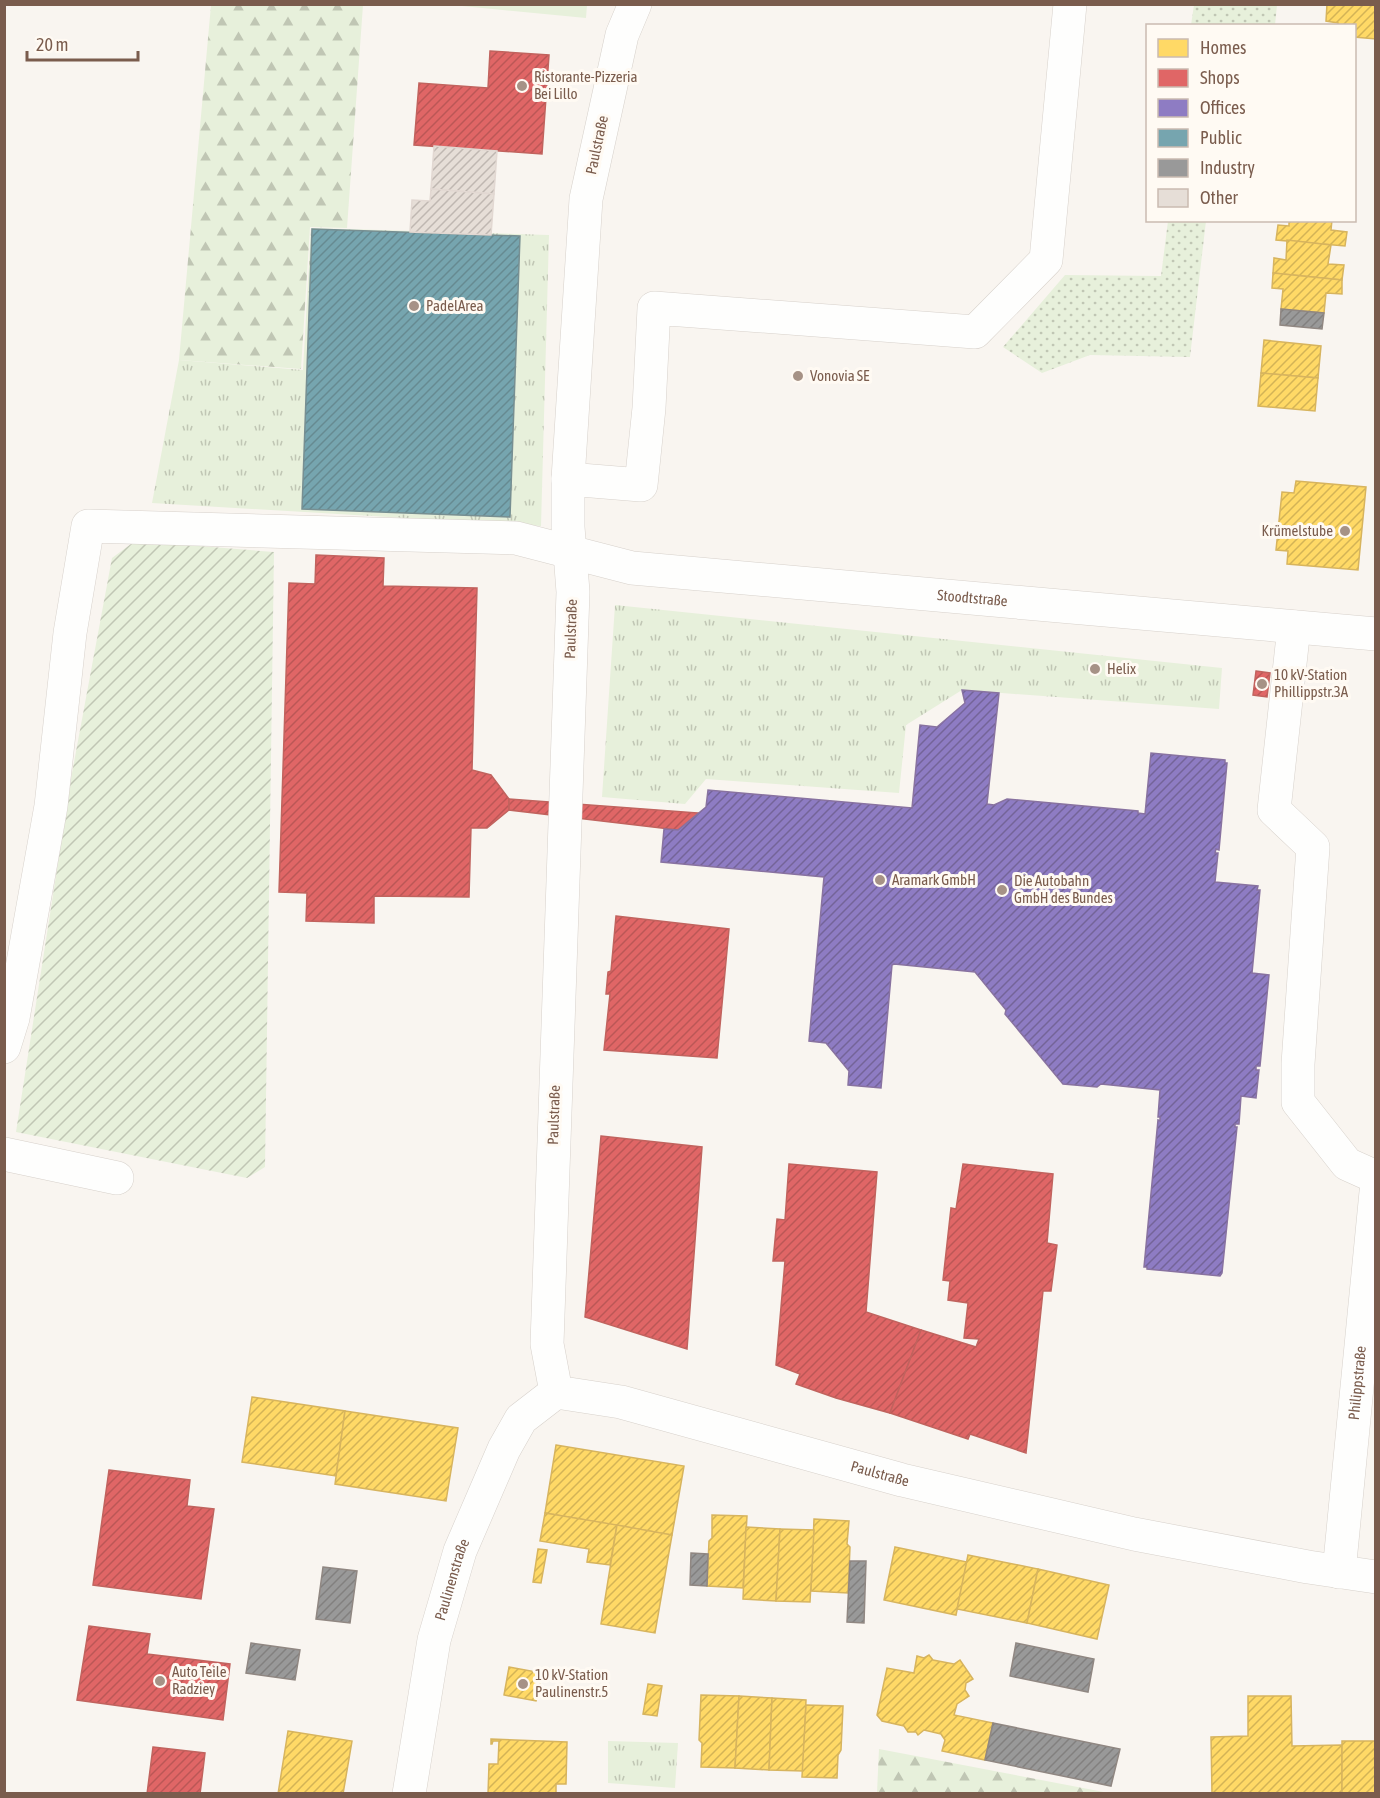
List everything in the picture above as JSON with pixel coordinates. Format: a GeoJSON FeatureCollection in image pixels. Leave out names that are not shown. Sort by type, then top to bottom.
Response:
{"type":"FeatureCollection","features":[{"type":"Feature","properties":{"kind":"street","name":"Paulstraße"},"geometry":{"type":"LineString","coordinates":[[635,4],[622,35],[585,199],[568,479],[572,604],[547,1344],[556,1392],[621,1402],[902,1480],[1134,1534],[1376,1577]]}},
{"type":"Feature","properties":{"kind":"street"},"geometry":{"type":"LineString","coordinates":[[568,479],[641,485],[649,408],[654,308],[975,332],[1046,260],[1070,4]]}},
{"type":"Feature","properties":{"kind":"street","name":"Stoodtstraße"},"geometry":{"type":"LineString","coordinates":[[4,1047],[13,1018],[51,806],[70,633],[88,526],[516,538],[632,568],[1376,634]]}},
{"type":"Feature","properties":{"kind":"street"},"geometry":{"type":"LineString","coordinates":[[1294,627],[1274,810],[1313,847],[1298,1064],[1298,1102],[1347,1164],[1376,1177]]}},
{"type":"Feature","properties":{"kind":"street"},"geometry":{"type":"LineString","coordinates":[[4,1154],[117,1178]]}},
{"type":"Feature","properties":{"kind":"street","name":"Philippstraße"},"geometry":{"type":"LineString","coordinates":[[1339,1572],[1376,1192]]}},
{"type":"Feature","properties":{"kind":"street","name":"Paulinenstraße"},"geometry":{"type":"LineString","coordinates":[[409,1794],[434,1640],[460,1551],[504,1449],[521,1419],[556,1392]]}},
{"type":"Feature","properties":{"kind":"green space"},"geometry":{"type":"Polygon","coordinates":[[[587,4],[586,18],[452,5],[587,4]]]}},
{"type":"Feature","properties":{"kind":"green space"},"geometry":{"type":"Polygon","coordinates":[[[211,5],[363,5],[347,228],[310,227],[301,369],[179,360],[211,5]]]}},
{"type":"Feature","properties":{"kind":"green space"},"geometry":{"type":"Polygon","coordinates":[[[1194,5],[1277,5],[1275,24],[1191,24],[1194,5]]]}},
{"type":"Feature","properties":{"kind":"green space"},"geometry":{"type":"Polygon","coordinates":[[[1168,222],[1206,222],[1190,357],[1090,355],[1042,373],[1003,347],[1065,275],[1161,276],[1168,222]]]}},
{"type":"Feature","properties":{"kind":"green space","name":"PadelArea"},"geometry":{"type":"Polygon","coordinates":[[[311,228],[549,235],[541,526],[152,503],[179,360],[303,370],[311,228]]]}},
{"type":"Feature","properties":{"kind":"green space"},"geometry":{"type":"Polygon","coordinates":[[[135,541],[274,552],[265,1167],[247,1178],[16,1132],[72,773],[112,558],[135,541]]]}},
{"type":"Feature","properties":{"kind":"green space"},"geometry":{"type":"Polygon","coordinates":[[[615,605],[1222,668],[1219,709],[962,690],[906,725],[899,793],[706,779],[685,804],[602,797],[615,605]]]}},
{"type":"Feature","properties":{"kind":"green space"},"geometry":{"type":"Polygon","coordinates":[[[608,1741],[678,1743],[675,1788],[608,1783],[608,1741]]]}},
{"type":"Feature","properties":{"kind":"green space"},"geometry":{"type":"Polygon","coordinates":[[[879,1749],[1109,1793],[877,1793],[879,1749]]]}},
{"type":"Feature","properties":{"kind":"building: Homes"},"geometry":{"type":"Polygon","coordinates":[[[1327,4],[1376,4],[1376,39],[1356,37],[1356,24],[1326,21],[1327,4]]]}},
{"type":"Feature","properties":{"kind":"building: Homes"},"geometry":{"type":"Polygon","coordinates":[[[1289,222],[1332,222],[1331,230],[1347,232],[1345,246],[1276,240],[1278,225],[1289,226],[1289,222]]]}},
{"type":"Feature","properties":{"kind":"building: Homes"},"geometry":{"type":"Polygon","coordinates":[[[1287,240],[1331,245],[1328,264],[1344,265],[1342,280],[1273,273],[1274,258],[1286,260],[1287,240]]]}},
{"type":"Feature","properties":{"kind":"building: Homes"},"geometry":{"type":"Polygon","coordinates":[[[1273,273],[1342,280],[1342,294],[1326,293],[1324,313],[1281,309],[1283,289],[1272,288],[1273,273]]]}},
{"type":"Feature","properties":{"kind":"building: Homes"},"geometry":{"type":"Polygon","coordinates":[[[1264,340],[1321,346],[1318,378],[1261,373],[1264,340]]]}},
{"type":"Feature","properties":{"kind":"building: Homes"},"geometry":{"type":"Polygon","coordinates":[[[1261,373],[1318,378],[1315,411],[1258,406],[1261,373]]]}},
{"type":"Feature","properties":{"kind":"building: Homes"},"geometry":{"type":"Polygon","coordinates":[[[1296,481],[1366,487],[1358,570],[1287,564],[1288,551],[1276,550],[1282,492],[1294,493],[1296,481]]]}},
{"type":"Feature","properties":{"kind":"building: Homes"},"geometry":{"type":"Polygon","coordinates":[[[252,1397],[345,1411],[336,1476],[242,1462],[252,1397]]]}},
{"type":"Feature","properties":{"kind":"building: Homes"},"geometry":{"type":"Polygon","coordinates":[[[345,1411],[458,1428],[446,1501],[335,1484],[345,1411]]]}},
{"type":"Feature","properties":{"kind":"building: Homes"},"geometry":{"type":"Polygon","coordinates":[[[556,1445],[684,1466],[672,1535],[545,1513],[556,1445]]]}},
{"type":"Feature","properties":{"kind":"building: Homes"},"geometry":{"type":"Polygon","coordinates":[[[545,1513],[617,1525],[610,1565],[587,1562],[589,1549],[540,1541],[545,1513]]]}},
{"type":"Feature","properties":{"kind":"building: Homes"},"geometry":{"type":"Polygon","coordinates":[[[712,1515],[747,1516],[743,1588],[707,1586],[712,1515]]]}},
{"type":"Feature","properties":{"kind":"building: Homes"},"geometry":{"type":"Polygon","coordinates":[[[814,1519],[849,1521],[848,1593],[811,1591],[814,1519]]]}},
{"type":"Feature","properties":{"kind":"building: Homes"},"geometry":{"type":"Polygon","coordinates":[[[617,1525],[672,1535],[655,1633],[601,1624],[617,1525]]]}},
{"type":"Feature","properties":{"kind":"building: Homes"},"geometry":{"type":"Polygon","coordinates":[[[746,1527],[780,1529],[776,1601],[743,1599],[746,1527]]]}},
{"type":"Feature","properties":{"kind":"building: Homes"},"geometry":{"type":"Polygon","coordinates":[[[780,1529],[814,1530],[810,1602],[776,1601],[780,1529]]]}},
{"type":"Feature","properties":{"kind":"building: Homes"},"geometry":{"type":"Polygon","coordinates":[[[895,1547],[967,1562],[956,1615],[884,1600],[895,1547]]]}},
{"type":"Feature","properties":{"kind":"building: Homes"},"geometry":{"type":"Polygon","coordinates":[[[538,1549],[547,1550],[541,1583],[533,1582],[538,1549]]]}},
{"type":"Feature","properties":{"kind":"building: Homes"},"geometry":{"type":"Polygon","coordinates":[[[968,1555],[1038,1569],[1027,1623],[957,1609],[968,1555]]]}},
{"type":"Feature","properties":{"kind":"building: Homes"},"geometry":{"type":"Polygon","coordinates":[[[1038,1569],[1109,1585],[1097,1639],[1027,1623],[1038,1569]]]}},
{"type":"Feature","properties":{"kind":"building: Homes"},"geometry":{"type":"Polygon","coordinates":[[[929,1655],[933,1660],[954,1664],[960,1660],[973,1679],[966,1683],[965,1690],[969,1696],[957,1704],[954,1715],[993,1723],[985,1760],[942,1751],[945,1740],[941,1734],[924,1730],[918,1735],[916,1732],[908,1732],[904,1726],[882,1721],[877,1715],[887,1668],[914,1673],[917,1656],[924,1658],[929,1655]]]}},
{"type":"Feature","properties":{"kind":"building: Homes","name":"10 kV-Station Paulinenstr.5"},"geometry":{"type":"Polygon","coordinates":[[[509,1667],[542,1673],[536,1701],[504,1695],[509,1667]]]}},
{"type":"Feature","properties":{"kind":"building: Homes"},"geometry":{"type":"Polygon","coordinates":[[[648,1684],[662,1686],[657,1716],[643,1714],[648,1684]]]}},
{"type":"Feature","properties":{"kind":"building: Homes"},"geometry":{"type":"Polygon","coordinates":[[[701,1695],[739,1696],[735,1768],[701,1767],[702,1743],[699,1740],[701,1695]]]}},
{"type":"Feature","properties":{"kind":"building: Homes"},"geometry":{"type":"Polygon","coordinates":[[[739,1696],[772,1698],[769,1770],[735,1768],[739,1696]]]}},
{"type":"Feature","properties":{"kind":"building: Homes"},"geometry":{"type":"Polygon","coordinates":[[[1248,1696],[1291,1696],[1292,1746],[1342,1745],[1342,1794],[1212,1794],[1211,1737],[1248,1736],[1248,1696]]]}},
{"type":"Feature","properties":{"kind":"building: Homes"},"geometry":{"type":"Polygon","coordinates":[[[772,1698],[806,1700],[803,1771],[769,1770],[772,1698]]]}},
{"type":"Feature","properties":{"kind":"building: Homes"},"geometry":{"type":"Polygon","coordinates":[[[806,1705],[843,1706],[837,1778],[802,1777],[806,1705]]]}},
{"type":"Feature","properties":{"kind":"building: Homes"},"geometry":{"type":"Polygon","coordinates":[[[288,1731],[352,1741],[343,1794],[278,1794],[288,1731]]]}},
{"type":"Feature","properties":{"kind":"building: Homes"},"geometry":{"type":"Polygon","coordinates":[[[491,1739],[567,1742],[566,1784],[556,1784],[556,1794],[488,1794],[489,1764],[498,1764],[499,1741],[493,1741],[491,1744],[491,1739]]]}},
{"type":"Feature","properties":{"kind":"building: Homes"},"geometry":{"type":"Polygon","coordinates":[[[1342,1741],[1376,1741],[1376,1794],[1342,1794],[1342,1741]]]}},
{"type":"Feature","properties":{"kind":"building: Shops"},"geometry":{"type":"Polygon","coordinates":[[[490,51],[549,55],[542,154],[414,145],[419,83],[488,88],[490,51]]]}},
{"type":"Feature","properties":{"kind":"building: Shops"},"geometry":{"type":"Polygon","coordinates":[[[316,555],[384,558],[383,586],[477,588],[472,770],[491,775],[509,799],[509,810],[487,828],[471,828],[469,897],[374,896],[374,923],[306,921],[307,893],[279,892],[289,583],[315,584],[316,555]]]}},
{"type":"Feature","properties":{"kind":"building: Shops","name":"10 kV-Station Phillippstr.3A"},"geometry":{"type":"Polygon","coordinates":[[[1256,671],[1270,673],[1267,697],[1253,695],[1256,671]]]}},
{"type":"Feature","properties":{"kind":"building: Shops"},"geometry":{"type":"Polygon","coordinates":[[[509,799],[699,813],[678,830],[509,810],[509,799]]]}},
{"type":"Feature","properties":{"kind":"building: Shops"},"geometry":{"type":"Polygon","coordinates":[[[616,916],[729,929],[717,1058],[604,1050],[610,994],[606,994],[608,972],[611,971],[616,916]]]}},
{"type":"Feature","properties":{"kind":"building: Shops"},"geometry":{"type":"Polygon","coordinates":[[[601,1136],[702,1147],[687,1349],[585,1317],[601,1136]]]}},
{"type":"Feature","properties":{"kind":"building: Shops"},"geometry":{"type":"Polygon","coordinates":[[[789,1164],[877,1172],[866,1312],[921,1330],[890,1413],[796,1384],[800,1374],[776,1365],[785,1261],[773,1261],[777,1219],[785,1220],[789,1164]]]}},
{"type":"Feature","properties":{"kind":"building: Shops"},"geometry":{"type":"Polygon","coordinates":[[[963,1164],[1053,1174],[1047,1243],[1057,1245],[1051,1291],[1043,1291],[1026,1453],[970,1434],[968,1439],[890,1413],[921,1330],[976,1347],[979,1339],[964,1338],[968,1303],[948,1300],[950,1281],[943,1280],[951,1208],[956,1209],[963,1164]]]}},
{"type":"Feature","properties":{"kind":"building: Shops"},"geometry":{"type":"Polygon","coordinates":[[[109,1470],[190,1480],[187,1506],[214,1509],[201,1599],[93,1585],[109,1470]]]}},
{"type":"Feature","properties":{"kind":"building: Shops"},"geometry":{"type":"Polygon","coordinates":[[[89,1626],[150,1634],[147,1654],[230,1664],[223,1720],[77,1700],[89,1626]]]}},
{"type":"Feature","properties":{"kind":"building: Shops"},"geometry":{"type":"Polygon","coordinates":[[[153,1747],[205,1753],[200,1794],[147,1794],[153,1747]]]}},
{"type":"Feature","properties":{"kind":"building: Offices"},"geometry":{"type":"Polygon","coordinates":[[[962,690],[999,693],[987,804],[994,805],[1007,799],[1138,811],[1138,813],[1145,814],[1151,753],[1225,760],[1227,763],[1219,850],[1216,849],[1215,853],[1218,853],[1215,882],[1258,886],[1257,890],[1260,890],[1252,973],[1269,975],[1260,1066],[1256,1066],[1256,1070],[1259,1070],[1256,1098],[1241,1096],[1239,1124],[1235,1124],[1237,1127],[1220,1276],[1144,1267],[1158,1120],[1160,1121],[1158,1117],[1160,1090],[1101,1084],[1097,1087],[1063,1084],[1005,1014],[1006,1010],[975,972],[894,964],[892,965],[881,1088],[848,1085],[849,1071],[826,1043],[809,1041],[824,877],[661,862],[664,829],[678,830],[706,807],[708,790],[912,808],[920,725],[937,727],[965,703],[962,690]]]}},
{"type":"Feature","properties":{"kind":"building: Public","name":"PadelArea"},"geometry":{"type":"Polygon","coordinates":[[[312,229],[520,236],[510,517],[302,509],[312,229]]]}},
{"type":"Feature","properties":{"kind":"building: Industry"},"geometry":{"type":"Polygon","coordinates":[[[1281,309],[1324,313],[1322,329],[1280,325],[1281,309]]]}},
{"type":"Feature","properties":{"kind":"building: Industry"},"geometry":{"type":"Polygon","coordinates":[[[691,1553],[708,1554],[707,1586],[690,1585],[691,1553]]]}},
{"type":"Feature","properties":{"kind":"building: Industry"},"geometry":{"type":"Polygon","coordinates":[[[850,1561],[866,1561],[864,1623],[847,1622],[850,1561]]]}},
{"type":"Feature","properties":{"kind":"building: Industry"},"geometry":{"type":"Polygon","coordinates":[[[323,1567],[357,1571],[350,1623],[316,1619],[323,1567]]]}},
{"type":"Feature","properties":{"kind":"building: Industry"},"geometry":{"type":"Polygon","coordinates":[[[251,1643],[300,1650],[295,1680],[246,1673],[251,1643]]]}},
{"type":"Feature","properties":{"kind":"building: Industry"},"geometry":{"type":"Polygon","coordinates":[[[1016,1643],[1094,1659],[1088,1692],[1010,1676],[1016,1643]]]}},
{"type":"Feature","properties":{"kind":"building: Industry"},"geometry":{"type":"Polygon","coordinates":[[[993,1723],[1120,1749],[1111,1786],[985,1760],[993,1723]]]}},
{"type":"Feature","properties":{"kind":"building: Other"},"geometry":{"type":"Polygon","coordinates":[[[434,146],[497,151],[494,194],[431,189],[434,146]]]}},
{"type":"Feature","properties":{"kind":"building: Other"},"geometry":{"type":"Polygon","coordinates":[[[431,189],[494,194],[491,235],[410,232],[412,200],[430,201],[431,189]]]}},
{"type":"Feature","properties":{"kind":"place","name":"Ristorante-Pizzeria Bei Lillo"},"geometry":{"type":"Point","coordinates":[522,86]}},
{"type":"Feature","properties":{"kind":"place","name":"PadelArea"},"geometry":{"type":"Point","coordinates":[414,306]}},
{"type":"Feature","properties":{"kind":"place","name":"Vonovia SE"},"geometry":{"type":"Point","coordinates":[798,376]}},
{"type":"Feature","properties":{"kind":"place","name":"Krümelstube"},"geometry":{"type":"Point","coordinates":[1345,531]}},
{"type":"Feature","properties":{"kind":"place","name":"Helix"},"geometry":{"type":"Point","coordinates":[1095,669]}},
{"type":"Feature","properties":{"kind":"place","name":"10 kV-Station Phillippstr.3A"},"geometry":{"type":"Point","coordinates":[1262,684]}},
{"type":"Feature","properties":{"kind":"place","name":"Aramark GmbH"},"geometry":{"type":"Point","coordinates":[880,880]}},
{"type":"Feature","properties":{"kind":"place","name":"Die Autobahn GmbH des Bundes"},"geometry":{"type":"Point","coordinates":[1002,890]}},
{"type":"Feature","properties":{"kind":"place","name":"Auto Teile Radziey"},"geometry":{"type":"Point","coordinates":[160,1681]}},
{"type":"Feature","properties":{"kind":"place","name":"10 kV-Station Paulinenstr.5"},"geometry":{"type":"Point","coordinates":[523,1684]}}]}
